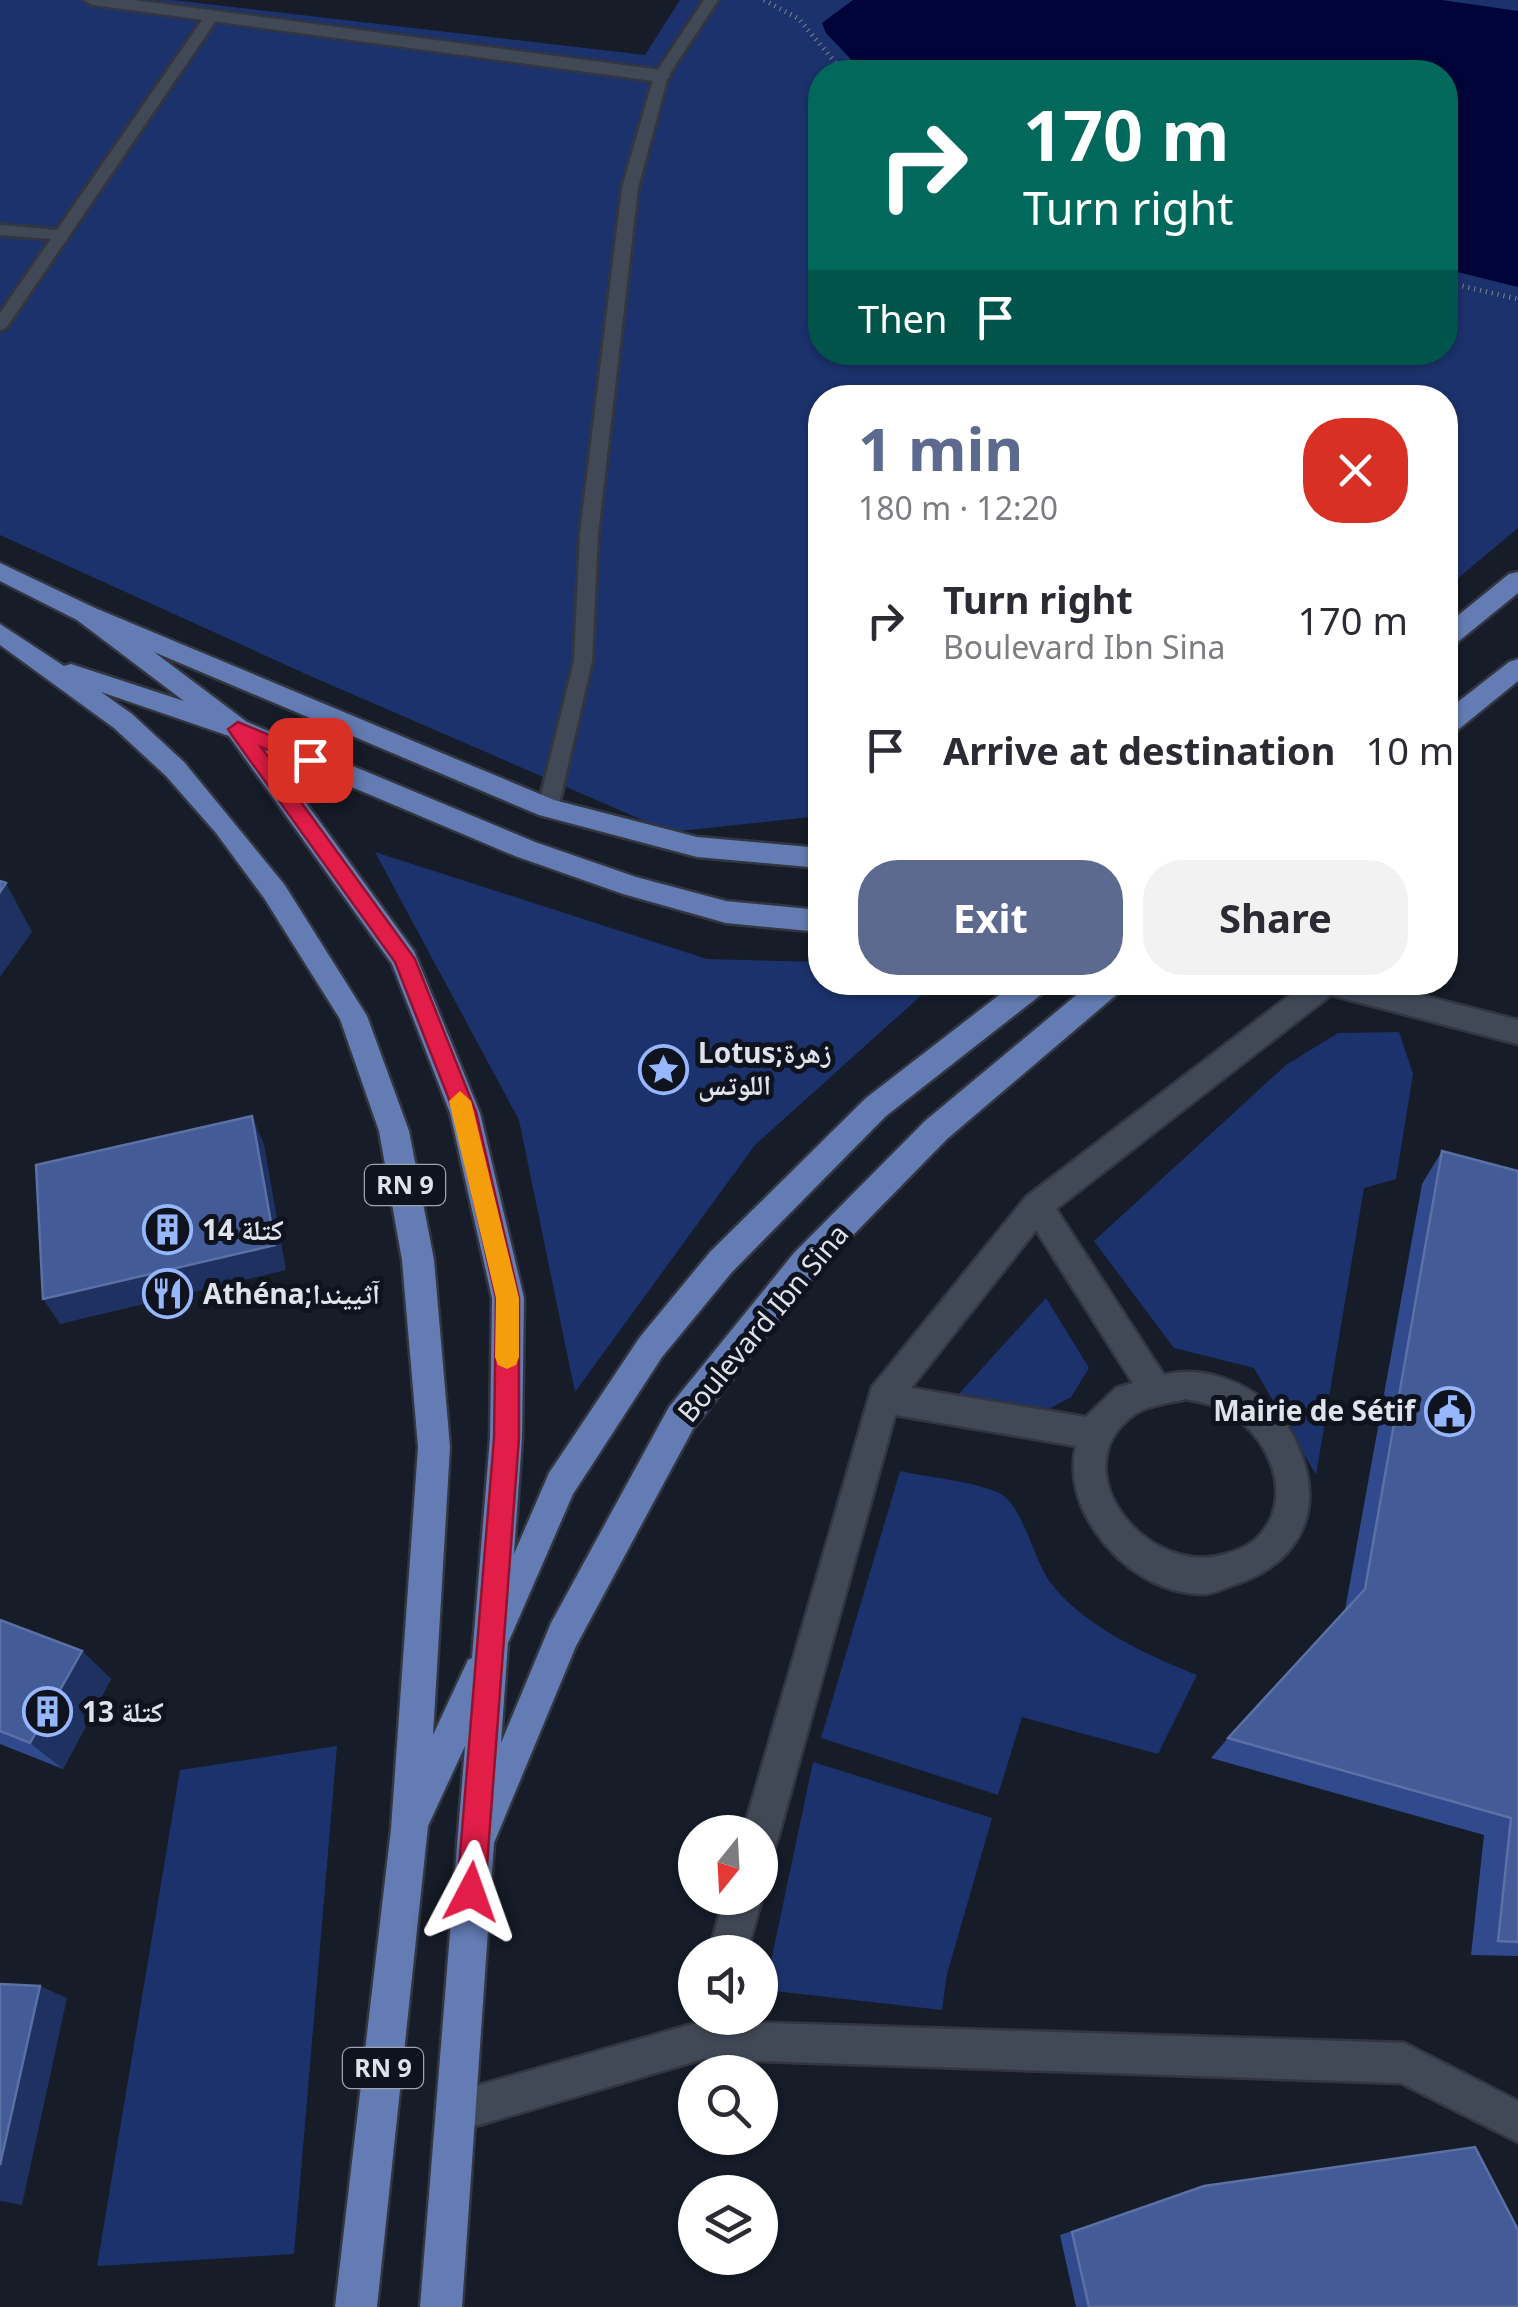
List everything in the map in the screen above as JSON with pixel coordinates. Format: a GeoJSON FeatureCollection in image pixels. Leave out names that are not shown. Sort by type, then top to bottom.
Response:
{"type":"FeatureCollection","features":[{"type":"Feature","properties":{"kind":"main road"},"geometry":{"type":"LineString","coordinates":[[0,571],[86,614],[548,808],[697,847],[808,857]]}},
{"type":"Feature","properties":{"kind":"main road"},"geometry":{"type":"LineString","coordinates":[[1458,628],[1518,580]]}},
{"type":"Feature","properties":{"kind":"main road"},"geometry":{"type":"LineString","coordinates":[[86,614],[238,729]]}},
{"type":"Feature","properties":{"kind":"main road"},"geometry":{"type":"LineString","coordinates":[[0,633],[49,666],[238,729],[525,849],[633,887],[726,912],[808,920]]}},
{"type":"Feature","properties":{"kind":"main road","name":"RN 9"},"geometry":{"type":"LineString","coordinates":[[49,666],[123,721],[175,769],[274,891],[354,1016],[394,1130],[418,1260],[434,1447],[409,1828],[356,2307]]}},
{"type":"Feature","properties":{"kind":"main road"},"geometry":{"type":"LineString","coordinates":[[1458,716],[1518,668]]}},
{"type":"Feature","properties":{"kind":"main road","name":"RN 9"},"geometry":{"type":"LineString","coordinates":[[238,729],[404,959],[465,1112],[508,1298],[506,1438],[441,2307]]}},
{"type":"Feature","properties":{"kind":"main road"},"geometry":{"type":"LineString","coordinates":[[409,1828],[561,1484],[651,1347],[721,1262],[876,1107],[1021,995]]}},
{"type":"Feature","properties":{"kind":"main road","name":"Boulevard Ibn Sina"},"geometry":{"type":"LineString","coordinates":[[473,1855],[563,1635],[681,1418],[805,1263],[923,1143],[1097,995]]}},
{"type":"Feature","properties":{"kind":"street"},"geometry":{"type":"LineString","coordinates":[[94,0],[661,76]]}},
{"type":"Feature","properties":{"kind":"street"},"geometry":{"type":"LineString","coordinates":[[766,1815],[883,1398],[1037,1206],[1312,995]]}},
{"type":"Feature","properties":{"kind":"street"},"geometry":{"type":"LineString","coordinates":[[1375,995],[1518,1032]]}},
{"type":"Feature","properties":{"kind":"street"},"geometry":{"type":"LineString","coordinates":[[1037,1206],[1152,1386]]}},
{"type":"Feature","properties":{"kind":"street"},"geometry":{"type":"LineString","coordinates":[[1186,1384],[1220,1391],[1250,1409],[1275,1434],[1290,1464],[1294,1497],[1287,1529],[1267,1554],[1238,1571],[1204,1577],[1168,1572],[1135,1554],[1109,1529],[1092,1498],[1087,1466],[1094,1434],[1108,1413],[1128,1397],[1152,1386],[1186,1384]]}},
{"type":"Feature","properties":{"kind":"street"},"geometry":{"type":"LineString","coordinates":[[883,1398],[1094,1434]]}},
{"type":"Feature","properties":{"kind":"street"},"geometry":{"type":"LineString","coordinates":[[778,2033],[1404,2063],[1518,2122]]}},
{"type":"Feature","properties":{"kind":"street"},"geometry":{"type":"LineString","coordinates":[[455,2112],[688,2035]]}},
{"type":"Feature","properties":{"kind":"lane"},"geometry":{"type":"LineString","coordinates":[[548,808],[583,661],[589,534],[630,188],[661,76],[711,0]]}},
{"type":"Feature","properties":{"kind":"lane"},"geometry":{"type":"LineString","coordinates":[[0,325],[212,16]]}},
{"type":"Feature","properties":{"kind":"lane"},"geometry":{"type":"LineString","coordinates":[[0,230],[62,236]]}},
{"type":"Feature","properties":{"kind":"path"},"geometry":{"type":"LineString","coordinates":[[764,0],[781,4],[810,30],[834,60]]}},
{"type":"Feature","properties":{"kind":"path"},"geometry":{"type":"LineString","coordinates":[[1458,285],[1518,299]]}},
{"type":"Feature","properties":{"kind":"shaded area"},"geometry":{"type":"Polygon","coordinates":[[[0,0],[173,0],[645,55],[680,0],[1518,0],[1518,528],[1458,578],[1458,385],[808,385],[808,817],[670,832],[308,675],[0,535],[0,0]]]}},
{"type":"Feature","properties":{"kind":"shaded area"},"geometry":{"type":"Polygon","coordinates":[[[853,0],[1442,0],[1518,11],[1518,287],[1458,272],[1458,60],[852,60],[826,33],[822,23],[853,0]]]}},
{"type":"Feature","properties":{"kind":"shaded area"},"geometry":{"type":"Polygon","coordinates":[[[375,852],[707,959],[808,962],[808,995],[922,995],[755,1145],[575,1392],[519,1120],[375,852]]]}},
{"type":"Feature","properties":{"kind":"shaded area"},"geometry":{"type":"Polygon","coordinates":[[[1399,1032],[1413,1074],[1396,1179],[1364,1188],[1316,1475],[1254,1368],[1174,1348],[1094,1241],[1286,1065],[1338,1033],[1399,1032]]]}},
{"type":"Feature","properties":{"kind":"shaded area"},"geometry":{"type":"Polygon","coordinates":[[[1046,1298],[1089,1368],[1071,1397],[1045,1411],[956,1397],[1046,1298]]]}},
{"type":"Feature","properties":{"kind":"shaded area"},"geometry":{"type":"Polygon","coordinates":[[[900,1471],[974,1485],[1006,1498],[1050,1582],[1064,1598],[1117,1638],[1197,1675],[1158,1754],[1022,1717],[998,1795],[821,1738],[900,1471]]]}},
{"type":"Feature","properties":{"kind":"shaded area"},"geometry":{"type":"Polygon","coordinates":[[[337,1746],[294,2254],[97,2266],[180,1770],[337,1746]]]}},
{"type":"Feature","properties":{"kind":"shaded area"},"geometry":{"type":"Polygon","coordinates":[[[813,1762],[992,1818],[947,1974],[942,2010],[778,1991],[777,1935],[813,1762]]]}},
{"type":"Feature","properties":{"kind":"building","name":"كتلة 14"},"geometry":{"type":"Polygon","coordinates":[[[252,1116],[275,1245],[43,1299],[36,1165],[252,1116]]]}},
{"type":"Feature","properties":{"kind":"building","name":"Mairie de Sétif"},"geometry":{"type":"Polygon","coordinates":[[[1442,1151],[1518,1171],[1518,1942],[1498,1941],[1511,1818],[1228,1738],[1365,1589],[1442,1151]]]}},
{"type":"Feature","properties":{"kind":"building"},"geometry":{"type":"Polygon","coordinates":[[[0,1620],[82,1651],[30,1743],[0,1731],[0,1620]]]}},
{"type":"Feature","properties":{"kind":"building"},"geometry":{"type":"Polygon","coordinates":[[[0,1984],[40,1986],[0,2165],[0,1984]]]}},
{"type":"Feature","properties":{"kind":"building"},"geometry":{"type":"Polygon","coordinates":[[[1475,2147],[1518,2230],[1518,2307],[1089,2307],[1072,2232],[1204,2186],[1475,2147]]]}},
{"type":"Feature","properties":{"kind":"slow traffic"},"geometry":{"type":"LineString","coordinates":[[460,1101],[508,1298],[507,1357]]}},
{"type":"Feature","properties":{"kind":"place","name":"Lotus;زهرة اللوتس"},"geometry":{"type":"Point","coordinates":[663,1069]}},
{"type":"Feature","properties":{"kind":"place","name":"كتلة 14"},"geometry":{"type":"Point","coordinates":[167,1230]}},
{"type":"Feature","properties":{"kind":"place","name":"Athéna;آثييندا"},"geometry":{"type":"Point","coordinates":[168,1294]}},
{"type":"Feature","properties":{"kind":"place","name":"Mairie de Sétif"},"geometry":{"type":"Point","coordinates":[1450,1411]}},
{"type":"Feature","properties":{"kind":"place","name":"كتلة 13"},"geometry":{"type":"Point","coordinates":[47,1712]}},
{"type":"Feature","properties":{"kind":"route"},"geometry":{"type":"LineString","coordinates":[[310,760],[238,729],[404,959],[465,1112],[508,1298],[506,1438],[471,1892]]}}]}
